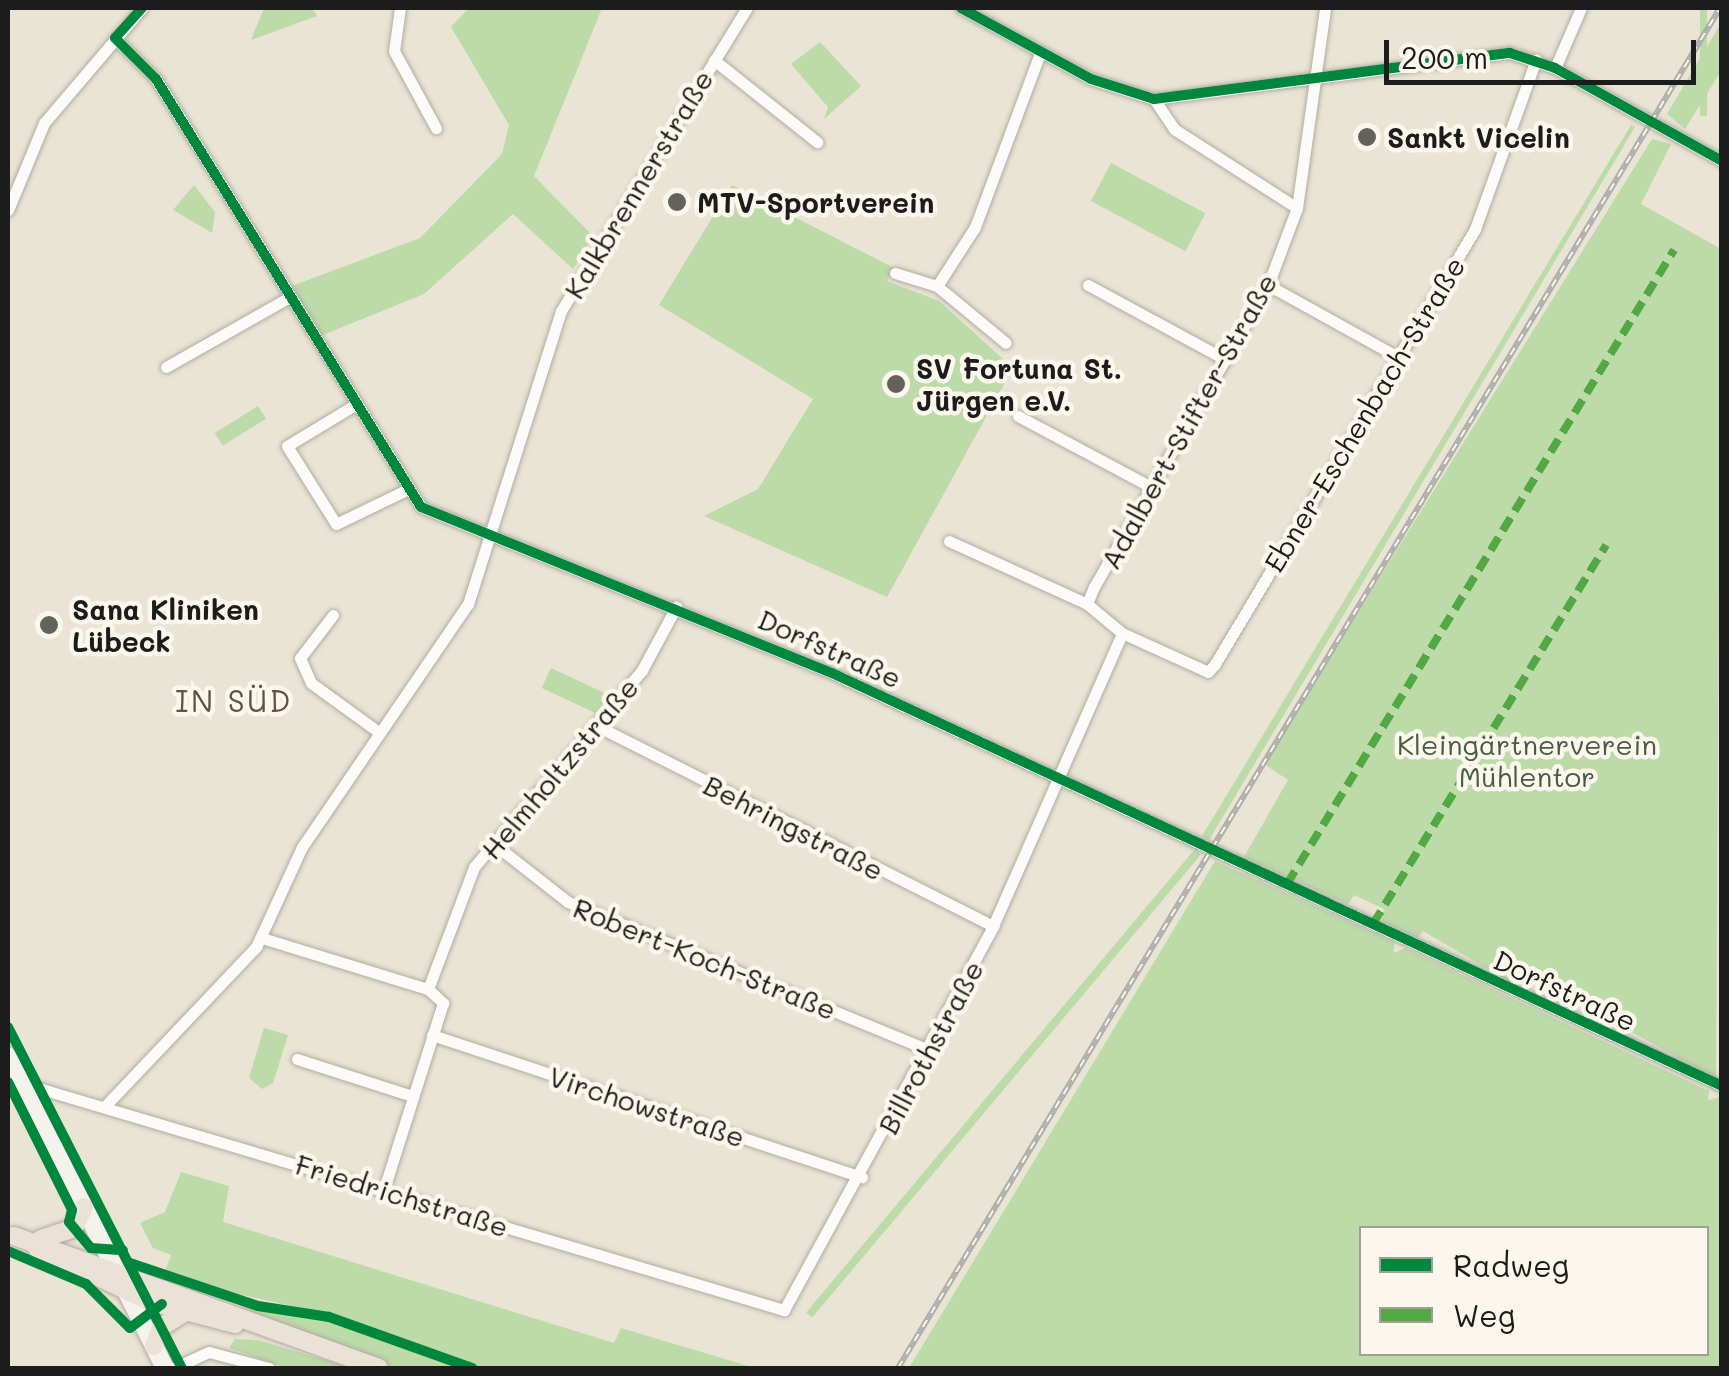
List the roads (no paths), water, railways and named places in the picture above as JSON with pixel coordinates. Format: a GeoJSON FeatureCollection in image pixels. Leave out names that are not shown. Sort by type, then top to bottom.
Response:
{"type":"FeatureCollection","features":[{"type":"Feature","properties":{"kind":"main road"},"geometry":{"type":"LineString","coordinates":[[8,1056],[13,1079],[166,1368]]}},
{"type":"Feature","properties":{"kind":"main road"},"geometry":{"type":"LineString","coordinates":[[40,1239],[64,1236],[84,1207]]}},
{"type":"Feature","properties":{"kind":"main road"},"geometry":{"type":"LineString","coordinates":[[11,1235],[40,1239],[246,1325],[378,1368]]}},
{"type":"Feature","properties":{"kind":"main road"},"geometry":{"type":"LineString","coordinates":[[11,1235],[126,1292],[182,1314],[246,1325]]}},
{"type":"Feature","properties":{"kind":"main road"},"geometry":{"type":"LineString","coordinates":[[154,1346],[161,1327],[182,1314]]}},
{"type":"Feature","properties":{"kind":"street"},"geometry":{"type":"LineString","coordinates":[[8,210],[27,149],[142,8]]}},
{"type":"Feature","properties":{"kind":"street"},"geometry":{"type":"LineString","coordinates":[[400,8],[394,51],[436,128]]}},
{"type":"Feature","properties":{"kind":"street","name":"Kalkbrennerstraße"},"geometry":{"type":"LineString","coordinates":[[262,938],[282,880],[468,604],[494,540],[561,312],[747,8]]}},
{"type":"Feature","properties":{"kind":"street"},"geometry":{"type":"LineString","coordinates":[[961,8],[1040,53],[1154,99],[1318,79],[1484,52],[1536,60],[1722,161]]}},
{"type":"Feature","properties":{"kind":"street","name":"Adalbert-Stifter-Straße"},"geometry":{"type":"LineString","coordinates":[[1087,604],[1268,285],[1297,208],[1325,8]]}},
{"type":"Feature","properties":{"kind":"street"},"geometry":{"type":"LineString","coordinates":[[1555,68],[1581,8]]}},
{"type":"Feature","properties":{"kind":"street","name":"Dorfstraße"},"geometry":{"type":"LineString","coordinates":[[115,38],[156,79],[406,490],[448,522],[676,606],[1058,775],[1722,1086]]}},
{"type":"Feature","properties":{"kind":"street"},"geometry":{"type":"LineString","coordinates":[[937,286],[975,227],[1040,53]]}},
{"type":"Feature","properties":{"kind":"street"},"geometry":{"type":"LineString","coordinates":[[714,60],[817,142]]}},
{"type":"Feature","properties":{"kind":"street","name":"Ebner-Eschenbach-Straße"},"geometry":{"type":"LineString","coordinates":[[1122,634],[1208,672],[1475,229],[1536,60]]}},
{"type":"Feature","properties":{"kind":"street"},"geometry":{"type":"LineString","coordinates":[[1154,99],[1174,129],[1297,208]]}},
{"type":"Feature","properties":{"kind":"street"},"geometry":{"type":"LineString","coordinates":[[895,273],[937,286],[1006,343]]}},
{"type":"Feature","properties":{"kind":"street"},"geometry":{"type":"LineString","coordinates":[[1088,285],[1226,360]]}},
{"type":"Feature","properties":{"kind":"street"},"geometry":{"type":"LineString","coordinates":[[1268,285],[1398,357]]}},
{"type":"Feature","properties":{"kind":"street"},"geometry":{"type":"LineString","coordinates":[[166,367],[288,298]]}},
{"type":"Feature","properties":{"kind":"street"},"geometry":{"type":"LineString","coordinates":[[353,406],[287,446],[336,524],[406,490]]}},
{"type":"Feature","properties":{"kind":"street"},"geometry":{"type":"LineString","coordinates":[[1018,416],[1153,488]]}},
{"type":"Feature","properties":{"kind":"street"},"geometry":{"type":"LineString","coordinates":[[949,541],[1087,604],[1122,634]]}},
{"type":"Feature","properties":{"kind":"street","name":"Helmholtzstraße"},"geometry":{"type":"LineString","coordinates":[[428,989],[466,886],[494,844],[597,726],[676,606]]}},
{"type":"Feature","properties":{"kind":"street"},"geometry":{"type":"LineString","coordinates":[[333,615],[300,658],[311,683],[380,733]]}},
{"type":"Feature","properties":{"kind":"street","name":"Billrothstraße"},"geometry":{"type":"LineString","coordinates":[[784,1310],[862,1177],[993,926],[1122,634]]}},
{"type":"Feature","properties":{"kind":"street","name":"Behringstraße"},"geometry":{"type":"LineString","coordinates":[[597,726],[993,926]]}},
{"type":"Feature","properties":{"kind":"street","name":"Robert-Koch-Straße"},"geometry":{"type":"LineString","coordinates":[[494,844],[568,902],[929,1050]]}},
{"type":"Feature","properties":{"kind":"street"},"geometry":{"type":"LineString","coordinates":[[106,1105],[262,938],[428,989],[442,1003],[384,1189]]}},
{"type":"Feature","properties":{"kind":"street","name":"Virchowstraße"},"geometry":{"type":"LineString","coordinates":[[432,1036],[862,1177]]}},
{"type":"Feature","properties":{"kind":"street"},"geometry":{"type":"LineString","coordinates":[[297,1059],[412,1096]]}},
{"type":"Feature","properties":{"kind":"street","name":"Friedrichstraße"},"geometry":{"type":"LineString","coordinates":[[13,1079],[784,1310]]}},
{"type":"Feature","properties":{"kind":"street"},"geometry":{"type":"LineString","coordinates":[[174,1368],[209,1352],[269,1368]]}},
{"type":"Feature","properties":{"kind":"railway"},"geometry":{"type":"LineString","coordinates":[[898,1368],[1720,8]]}},
{"type":"Feature","properties":{"kind":"place","name":"Sankt Vicelin"},"geometry":{"type":"Point","coordinates":[1367,137]}},
{"type":"Feature","properties":{"kind":"place","name":"MTV-Sportverein"},"geometry":{"type":"Point","coordinates":[677,202]}},
{"type":"Feature","properties":{"kind":"place","name":"SV Fortuna St. Jürgen e.V."},"geometry":{"type":"Point","coordinates":[896,384]}},
{"type":"Feature","properties":{"kind":"place","name":"Sana Kliniken Lübeck"},"geometry":{"type":"Point","coordinates":[49,625]}},
{"type":"Feature","properties":{"kind":"district","name":"IN SÜD"},"geometry":{"type":"Point","coordinates":[234,700]}},
{"type":"Feature","properties":{"kind":"park label","name":"Kleingärtnerverein Mühlentor"},"geometry":{"type":"Point","coordinates":[1527,760]}}]}
